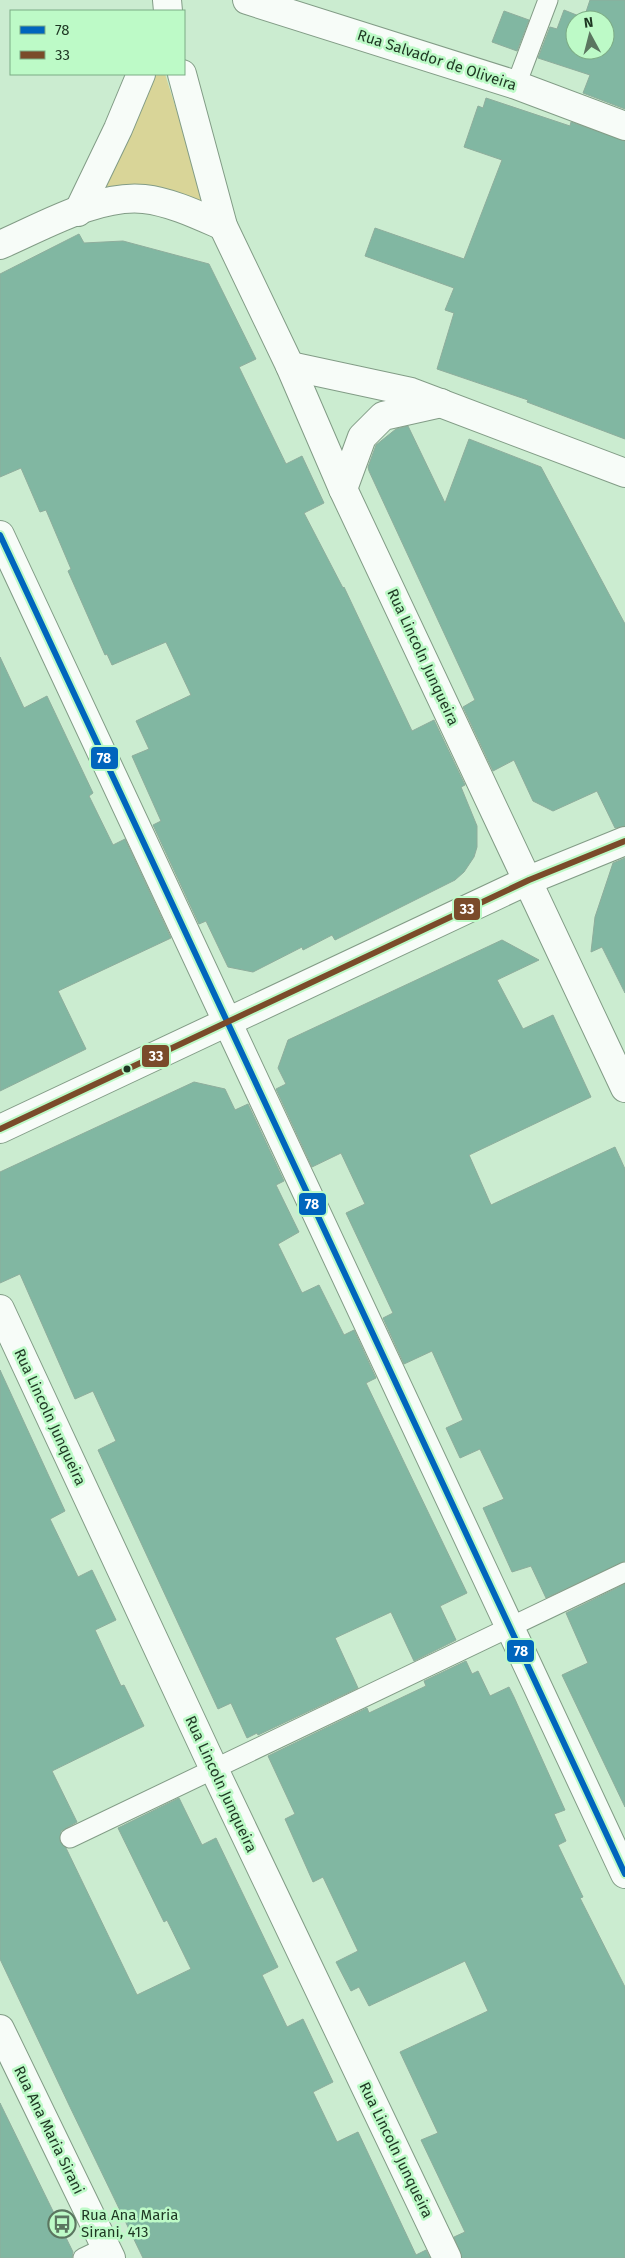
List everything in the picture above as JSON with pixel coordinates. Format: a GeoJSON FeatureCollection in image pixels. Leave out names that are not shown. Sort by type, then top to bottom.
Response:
{"type":"FeatureCollection","features":[{"type":"Feature","properties":{"kind":"street","name":"Rua Salvador de Oliveira"},"geometry":{"type":"LineString","coordinates":[[247,0],[516,85],[625,126]]}},
{"type":"Feature","properties":{"kind":"street"},"geometry":{"type":"LineString","coordinates":[[78,212],[118,129],[141,75]]}},
{"type":"Feature","properties":{"kind":"street","name":"Rua Lincoln Junqueira"},"geometry":{"type":"LineString","coordinates":[[182,75],[220,213],[290,366],[343,489],[529,880],[625,1088]]}},
{"type":"Feature","properties":{"kind":"street"},"geometry":{"type":"LineString","coordinates":[[0,245],[111,200],[144,199],[189,210],[220,213]]}},
{"type":"Feature","properties":{"kind":"street"},"geometry":{"type":"LineString","coordinates":[[290,366],[411,392],[625,473]]}},
{"type":"Feature","properties":{"kind":"street"},"geometry":{"type":"LineString","coordinates":[[343,489],[362,437],[383,416],[441,403]]}},
{"type":"Feature","properties":{"kind":"street"},"geometry":{"type":"LineString","coordinates":[[0,535],[625,1874]]}},
{"type":"Feature","properties":{"kind":"street"},"geometry":{"type":"LineString","coordinates":[[0,1130],[529,880],[625,840]]}},
{"type":"Feature","properties":{"kind":"street","name":"Rua Lincoln Junqueira"},"geometry":{"type":"LineString","coordinates":[[0,1309],[214,1769],[447,2258]]}},
{"type":"Feature","properties":{"kind":"street","name":"Rua Ana Maria Sirani"},"geometry":{"type":"LineString","coordinates":[[0,2029],[100,2254]]}},
{"type":"Feature","properties":{"kind":"lane"},"geometry":{"type":"LineString","coordinates":[[516,85],[548,0]]}},
{"type":"Feature","properties":{"kind":"lane"},"geometry":{"type":"LineString","coordinates":[[70,1838],[625,1572]]}},
{"type":"Feature","properties":{"kind":"shaded area"},"geometry":{"type":"Polygon","coordinates":[[[155,75],[165,75],[179,118],[216,214],[89,198],[155,75]]]}},
{"type":"Feature","properties":{"kind":"building"},"geometry":{"type":"Polygon","coordinates":[[[590,0],[625,0],[625,109],[583,93],[590,75],[538,58],[550,27],[557,29],[564,10],[565,60],[615,60],[615,10],[587,10],[590,0]]]}},
{"type":"Feature","properties":{"kind":"building"},"geometry":{"type":"Polygon","coordinates":[[[504,11],[529,20],[517,51],[492,42],[504,11]]]}},
{"type":"Feature","properties":{"kind":"building"},"geometry":{"type":"Polygon","coordinates":[[[486,98],[570,126],[571,122],[625,141],[625,439],[527,402],[528,400],[437,369],[454,313],[445,310],[454,288],[365,256],[375,228],[464,259],[502,160],[464,147],[478,106],[483,108],[486,98]]]}},
{"type":"Feature","properties":{"kind":"building"},"geometry":{"type":"Polygon","coordinates":[[[79,234],[84,243],[123,241],[209,264],[256,359],[239,367],[286,464],[302,456],[324,503],[304,513],[344,587],[412,731],[434,720],[465,785],[461,787],[477,826],[477,847],[474,857],[464,872],[455,880],[335,940],[332,935],[303,950],[302,947],[253,972],[228,967],[206,921],[199,924],[153,825],[161,821],[132,756],[149,749],[136,721],[191,695],[166,642],[112,665],[107,654],[105,655],[68,571],[71,569],[46,510],[40,512],[21,468],[0,477],[0,274],[79,234]]]}},
{"type":"Feature","properties":{"kind":"building"},"geometry":{"type":"Polygon","coordinates":[[[408,426],[445,503],[469,439],[541,467],[625,624],[625,826],[615,828],[597,791],[553,811],[533,801],[514,760],[493,771],[463,707],[475,700],[368,467],[376,445],[396,429],[408,426]]]}},
{"type":"Feature","properties":{"kind":"building"},"geometry":{"type":"Polygon","coordinates":[[[0,657],[24,708],[47,696],[93,793],[89,796],[113,845],[125,839],[171,938],[58,991],[86,1049],[0,1091],[0,657]]]}},
{"type":"Feature","properties":{"kind":"building"},"geometry":{"type":"Polygon","coordinates":[[[625,858],[625,993],[602,947],[591,952],[595,917],[613,863],[625,858]]]}},
{"type":"Feature","properties":{"kind":"building"},"geometry":{"type":"Polygon","coordinates":[[[502,940],[539,960],[497,980],[523,1029],[553,1015],[591,1097],[469,1155],[491,1205],[615,1147],[625,1169],[625,1561],[546,1598],[531,1566],[512,1572],[483,1508],[504,1499],[480,1449],[460,1458],[446,1428],[463,1420],[432,1351],[404,1364],[383,1318],[393,1313],[346,1213],[365,1204],[341,1153],[312,1167],[276,1089],[286,1084],[278,1068],[288,1040],[502,940]]]}},
{"type":"Feature","properties":{"kind":"building"},"geometry":{"type":"Polygon","coordinates":[[[194,1082],[225,1089],[235,1110],[248,1104],[284,1181],[276,1185],[299,1232],[278,1244],[302,1293],[319,1285],[344,1335],[354,1330],[376,1378],[366,1383],[467,1593],[440,1606],[456,1640],[414,1661],[391,1612],[335,1638],[358,1688],[258,1735],[257,1733],[247,1738],[231,1703],[218,1709],[98,1450],[116,1441],[93,1391],[75,1399],[20,1274],[0,1283],[0,1172],[194,1082]]]}},
{"type":"Feature","properties":{"kind":"building"},"geometry":{"type":"Polygon","coordinates":[[[0,1370],[65,1511],[50,1519],[78,1577],[92,1570],[116,1620],[95,1630],[121,1686],[124,1685],[144,1726],[52,1771],[77,1822],[61,1831],[60,1842],[66,1848],[137,1995],[191,1969],[167,1920],[164,1922],[118,1828],[179,1798],[202,1845],[216,1838],[278,1967],[262,1975],[287,2027],[303,2019],[333,2082],[313,2092],[337,2142],[358,2132],[416,2255],[426,2250],[430,2258],[143,2258],[0,1959],[0,1370]]]}},
{"type":"Feature","properties":{"kind":"building"},"geometry":{"type":"Polygon","coordinates":[[[625,1584],[625,1807],[562,1675],[588,1663],[566,1613],[625,1584]]]}},
{"type":"Feature","properties":{"kind":"building"},"geometry":{"type":"Polygon","coordinates":[[[466,1661],[472,1674],[478,1671],[490,1696],[509,1687],[514,1697],[565,1810],[554,1814],[566,1841],[558,1845],[583,1897],[580,1898],[625,1987],[625,2258],[462,2258],[454,2237],[465,2232],[421,2140],[438,2133],[400,2052],[488,2011],[465,1961],[369,2006],[359,1987],[351,1991],[336,1962],[358,1951],[323,1877],[313,1882],[285,1819],[295,1814],[268,1756],[367,1708],[369,1713],[426,1686],[424,1681],[466,1661]]]}},
{"type":"Feature","properties":{"kind":"building"},"geometry":{"type":"Polygon","coordinates":[[[0,2103],[73,2252],[72,2258],[0,2258],[0,2103]]]}},
{"type":"Feature","properties":{"kind":"transit line","name":"78"},"geometry":{"type":"LineString","coordinates":[[0,535],[625,1874]]}},
{"type":"Feature","properties":{"kind":"transit line","name":"33"},"geometry":{"type":"LineString","coordinates":[[0,1129],[529,880],[625,841]]}},
{"type":"Feature","properties":{"kind":"place","name":"Rua Ana Maria Sirani, 413"},"geometry":{"type":"Point","coordinates":[62,2224]}}]}
